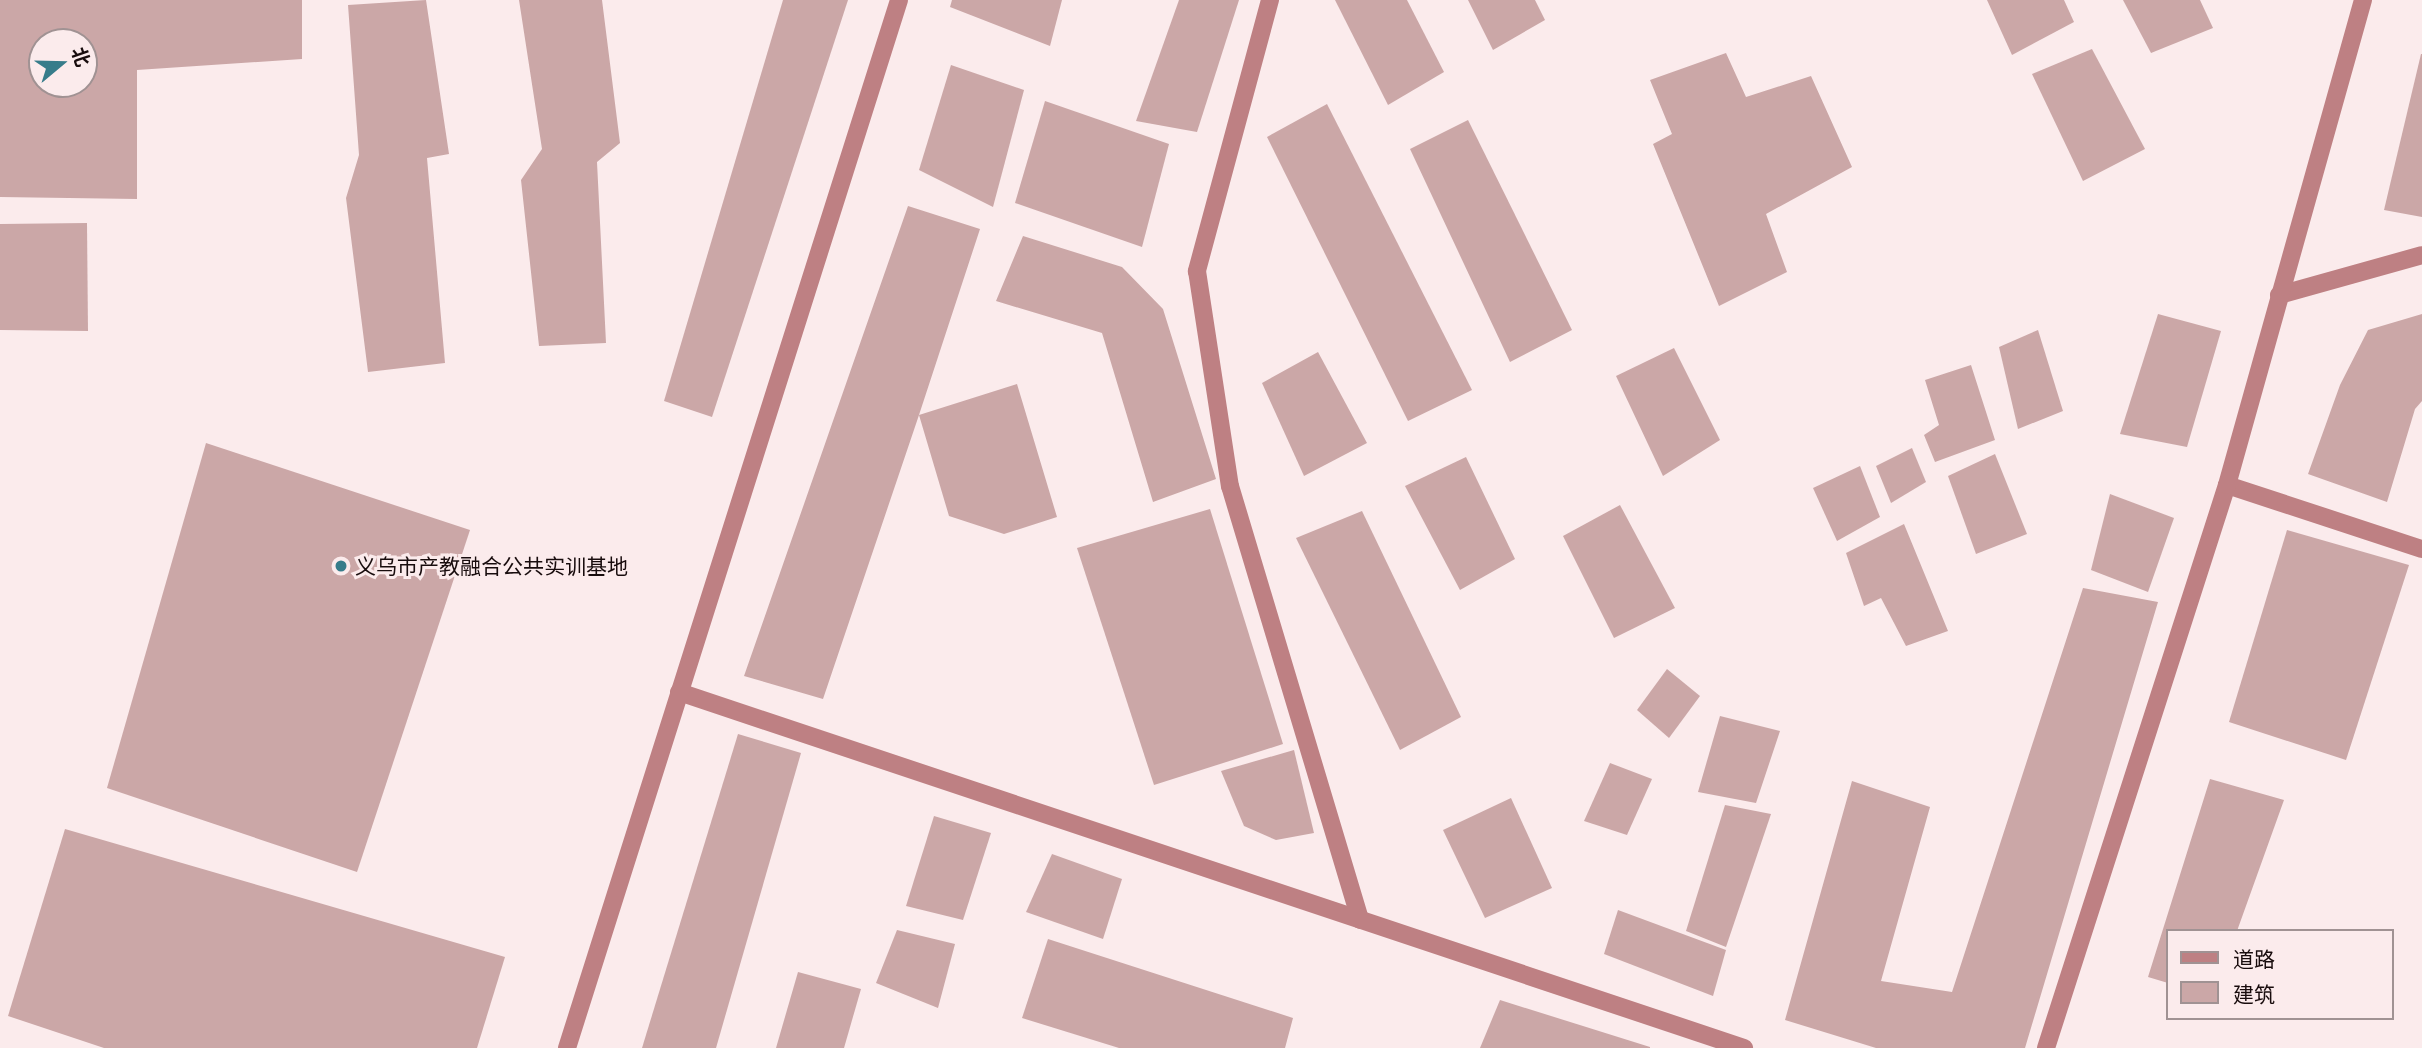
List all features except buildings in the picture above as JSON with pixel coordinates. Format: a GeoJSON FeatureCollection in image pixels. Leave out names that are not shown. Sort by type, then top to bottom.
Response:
{"type":"FeatureCollection","features":[{"type":"Feature","properties":{"kind":"street"},"geometry":{"type":"LineString","coordinates":[[567,1048],[899,0]]}},
{"type":"Feature","properties":{"kind":"street"},"geometry":{"type":"LineString","coordinates":[[1270,0],[1197,271],[1230,486],[1360,920]]}},
{"type":"Feature","properties":{"kind":"street"},"geometry":{"type":"LineString","coordinates":[[2046,1048],[2227,485],[2362,0]]}},
{"type":"Feature","properties":{"kind":"street"},"geometry":{"type":"LineString","coordinates":[[2279,295],[2422,255]]}},
{"type":"Feature","properties":{"kind":"street"},"geometry":{"type":"LineString","coordinates":[[2227,485],[2422,549]]}},
{"type":"Feature","properties":{"kind":"street"},"geometry":{"type":"LineString","coordinates":[[680,692],[1744,1048]]}},
{"type":"Feature","properties":{"kind":"place","name":"义乌市产教融合公共实训基地"},"geometry":{"type":"Point","coordinates":[341,566]}}]}
